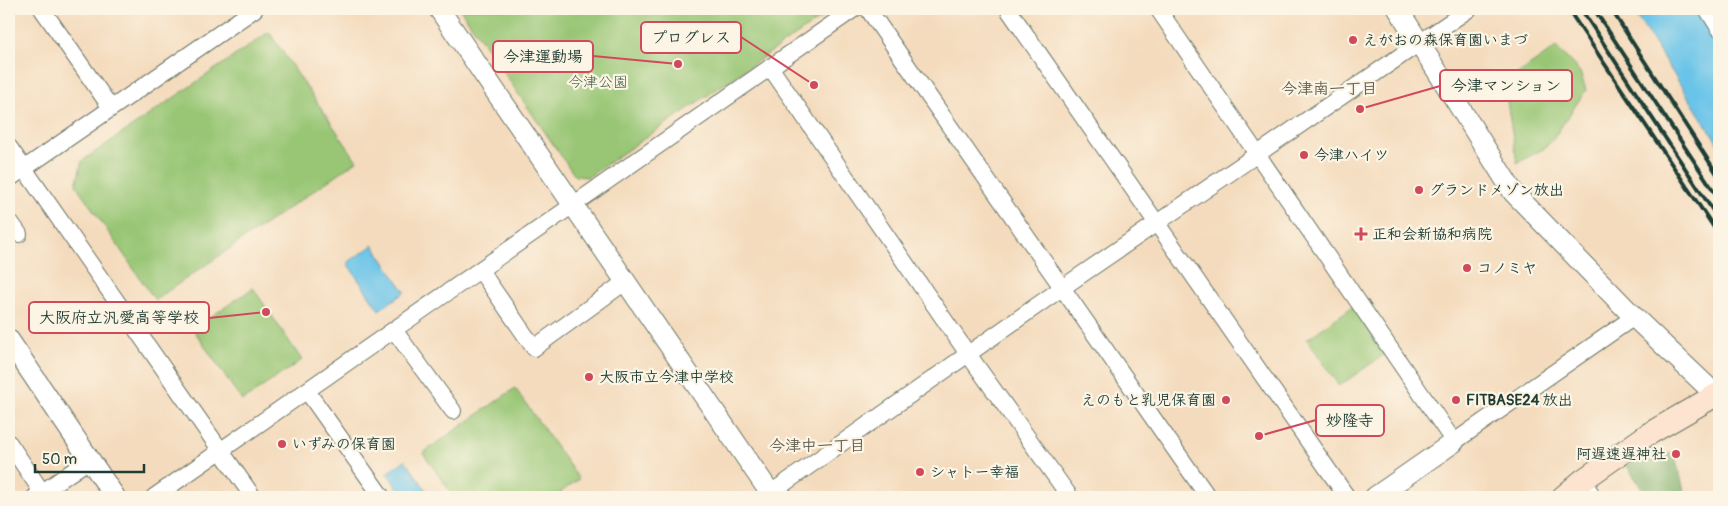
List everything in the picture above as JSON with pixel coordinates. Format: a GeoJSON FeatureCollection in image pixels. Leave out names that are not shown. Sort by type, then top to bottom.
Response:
{"type":"FeatureCollection","features":[{"type":"Feature","properties":{"kind":"main road"},"geometry":{"type":"LineString","coordinates":[[1563,497],[1588,489],[1647,435],[1718,396]]}},
{"type":"Feature","properties":{"kind":"street"},"geometry":{"type":"LineString","coordinates":[[42,9],[111,108]]}},
{"type":"Feature","properties":{"kind":"street"},"geometry":{"type":"LineString","coordinates":[[9,179],[255,9]]}},
{"type":"Feature","properties":{"kind":"street"},"geometry":{"type":"LineString","coordinates":[[439,9],[574,204],[770,496],[1062,288],[1469,9]]}},
{"type":"Feature","properties":{"kind":"street"},"geometry":{"type":"LineString","coordinates":[[154,497],[854,9]]}},
{"type":"Feature","properties":{"kind":"street"},"geometry":{"type":"LineString","coordinates":[[868,9],[1208,497]]}},
{"type":"Feature","properties":{"kind":"street"},"geometry":{"type":"LineString","coordinates":[[1008,9],[1347,497]]}},
{"type":"Feature","properties":{"kind":"street"},"geometry":{"type":"LineString","coordinates":[[1158,9],[1454,442]]}},
{"type":"Feature","properties":{"kind":"street"},"geometry":{"type":"LineString","coordinates":[[1398,9],[1420,41],[1460,111],[1513,192],[1634,317],[1718,396]]}},
{"type":"Feature","properties":{"kind":"street"},"geometry":{"type":"LineString","coordinates":[[1707,9],[1719,28]]}},
{"type":"Feature","properties":{"kind":"street"},"geometry":{"type":"LineString","coordinates":[[770,67],[968,354],[1070,497]]}},
{"type":"Feature","properties":{"kind":"street"},"geometry":{"type":"LineString","coordinates":[[9,147],[253,497]]}},
{"type":"Feature","properties":{"kind":"street"},"geometry":{"type":"LineString","coordinates":[[9,220],[19,234]]}},
{"type":"Feature","properties":{"kind":"street"},"geometry":{"type":"LineString","coordinates":[[480,270],[534,348],[626,282]]}},
{"type":"Feature","properties":{"kind":"street"},"geometry":{"type":"LineString","coordinates":[[1375,497],[1634,317]]}},
{"type":"Feature","properties":{"kind":"street"},"geometry":{"type":"LineString","coordinates":[[394,330],[453,411]]}},
{"type":"Feature","properties":{"kind":"street"},"geometry":{"type":"LineString","coordinates":[[9,340],[115,497]]}},
{"type":"Feature","properties":{"kind":"street"},"geometry":{"type":"LineString","coordinates":[[307,391],[382,497]]}},
{"type":"Feature","properties":{"kind":"street"},"geometry":{"type":"LineString","coordinates":[[9,443],[39,495],[90,460]]}},
{"type":"Feature","properties":{"kind":"green space","name":"今津公園"},"geometry":{"type":"Polygon","coordinates":[[[460,9],[834,9],[588,177],[575,176],[460,9]]]}},
{"type":"Feature","properties":{"kind":"green space"},"geometry":{"type":"Polygon","coordinates":[[[269,32],[357,161],[155,300],[76,185],[82,161],[269,32]]]}},
{"type":"Feature","properties":{"kind":"green space"},"geometry":{"type":"Polygon","coordinates":[[[1556,47],[1580,72],[1586,90],[1545,148],[1517,163],[1505,89],[1509,80],[1556,47]]]}},
{"type":"Feature","properties":{"kind":"green space"},"geometry":{"type":"Polygon","coordinates":[[[253,288],[302,360],[242,401],[193,329],[253,288]]]}},
{"type":"Feature","properties":{"kind":"green space"},"geometry":{"type":"Polygon","coordinates":[[[1352,307],[1385,354],[1339,386],[1307,339],[1352,307]]]}},
{"type":"Feature","properties":{"kind":"green space"},"geometry":{"type":"Polygon","coordinates":[[[515,388],[579,479],[554,497],[454,497],[423,453],[515,388]]]}},
{"type":"Feature","properties":{"kind":"green space"},"geometry":{"type":"Polygon","coordinates":[[[1650,447],[1660,454],[1674,453],[1686,497],[1648,497],[1626,465],[1650,447]]]}},
{"type":"Feature","properties":{"kind":"water"},"geometry":{"type":"Polygon","coordinates":[[[1632,9],[1702,9],[1719,35],[1719,145],[1632,9]]]}},
{"type":"Feature","properties":{"kind":"water"},"geometry":{"type":"Polygon","coordinates":[[[373,245],[405,292],[379,310],[347,263],[373,245]]]}},
{"type":"Feature","properties":{"kind":"water"},"geometry":{"type":"Polygon","coordinates":[[[405,460],[431,497],[404,497],[387,473],[405,460]]]}},
{"type":"Feature","properties":{"kind":"railway"},"geometry":{"type":"LineString","coordinates":[[1568,9],[1719,235]]}},
{"type":"Feature","properties":{"kind":"railway"},"geometry":{"type":"LineString","coordinates":[[1581,9],[1719,220]]}},
{"type":"Feature","properties":{"kind":"railway"},"geometry":{"type":"LineString","coordinates":[[1594,9],[1719,199]]}},
{"type":"Feature","properties":{"kind":"railway"},"geometry":{"type":"LineString","coordinates":[[1611,9],[1719,177]]}},
{"type":"Feature","properties":{"kind":"place","name":"えがおの森保育園いまづ"},"geometry":{"type":"Point","coordinates":[1353,40]}},
{"type":"Feature","properties":{"kind":"place","name":"今津運動場"},"geometry":{"type":"Point","coordinates":[678,64]}},
{"type":"Feature","properties":{"kind":"place","name":"プログレス"},"geometry":{"type":"Point","coordinates":[814,85]}},
{"type":"Feature","properties":{"kind":"place","name":"今津マンション"},"geometry":{"type":"Point","coordinates":[1360,109]}},
{"type":"Feature","properties":{"kind":"place","name":"今津ハイツ"},"geometry":{"type":"Point","coordinates":[1304,155]}},
{"type":"Feature","properties":{"kind":"place","name":"グランドメゾン放出"},"geometry":{"type":"Point","coordinates":[1419,190]}},
{"type":"Feature","properties":{"kind":"place","name":"正和会新協和病院"},"geometry":{"type":"Point","coordinates":[1361,234]}},
{"type":"Feature","properties":{"kind":"place","name":"コノミヤ"},"geometry":{"type":"Point","coordinates":[1467,268]}},
{"type":"Feature","properties":{"kind":"place","name":"大阪府立汎愛高等学校"},"geometry":{"type":"Point","coordinates":[266,312]}},
{"type":"Feature","properties":{"kind":"place","name":"大阪市立今津中学校"},"geometry":{"type":"Point","coordinates":[589,377]}},
{"type":"Feature","properties":{"kind":"place","name":"えのもと乳児保育園"},"geometry":{"type":"Point","coordinates":[1226,400]}},
{"type":"Feature","properties":{"kind":"place","name":"FITBASE24 放出"},"geometry":{"type":"Point","coordinates":[1456,400]}},
{"type":"Feature","properties":{"kind":"place","name":"妙隆寺"},"geometry":{"type":"Point","coordinates":[1259,436]}},
{"type":"Feature","properties":{"kind":"place","name":"いずみの保育園"},"geometry":{"type":"Point","coordinates":[282,444]}},
{"type":"Feature","properties":{"kind":"place","name":"阿遅速遅神社"},"geometry":{"type":"Point","coordinates":[1676,454]}},
{"type":"Feature","properties":{"kind":"place","name":"シャトー幸福"},"geometry":{"type":"Point","coordinates":[920,472]}},
{"type":"Feature","properties":{"kind":"district","name":"今津南一丁目"},"geometry":{"type":"Point","coordinates":[1329,89]}},
{"type":"Feature","properties":{"kind":"district","name":"今津中一丁目"},"geometry":{"type":"Point","coordinates":[817,446]}}]}
